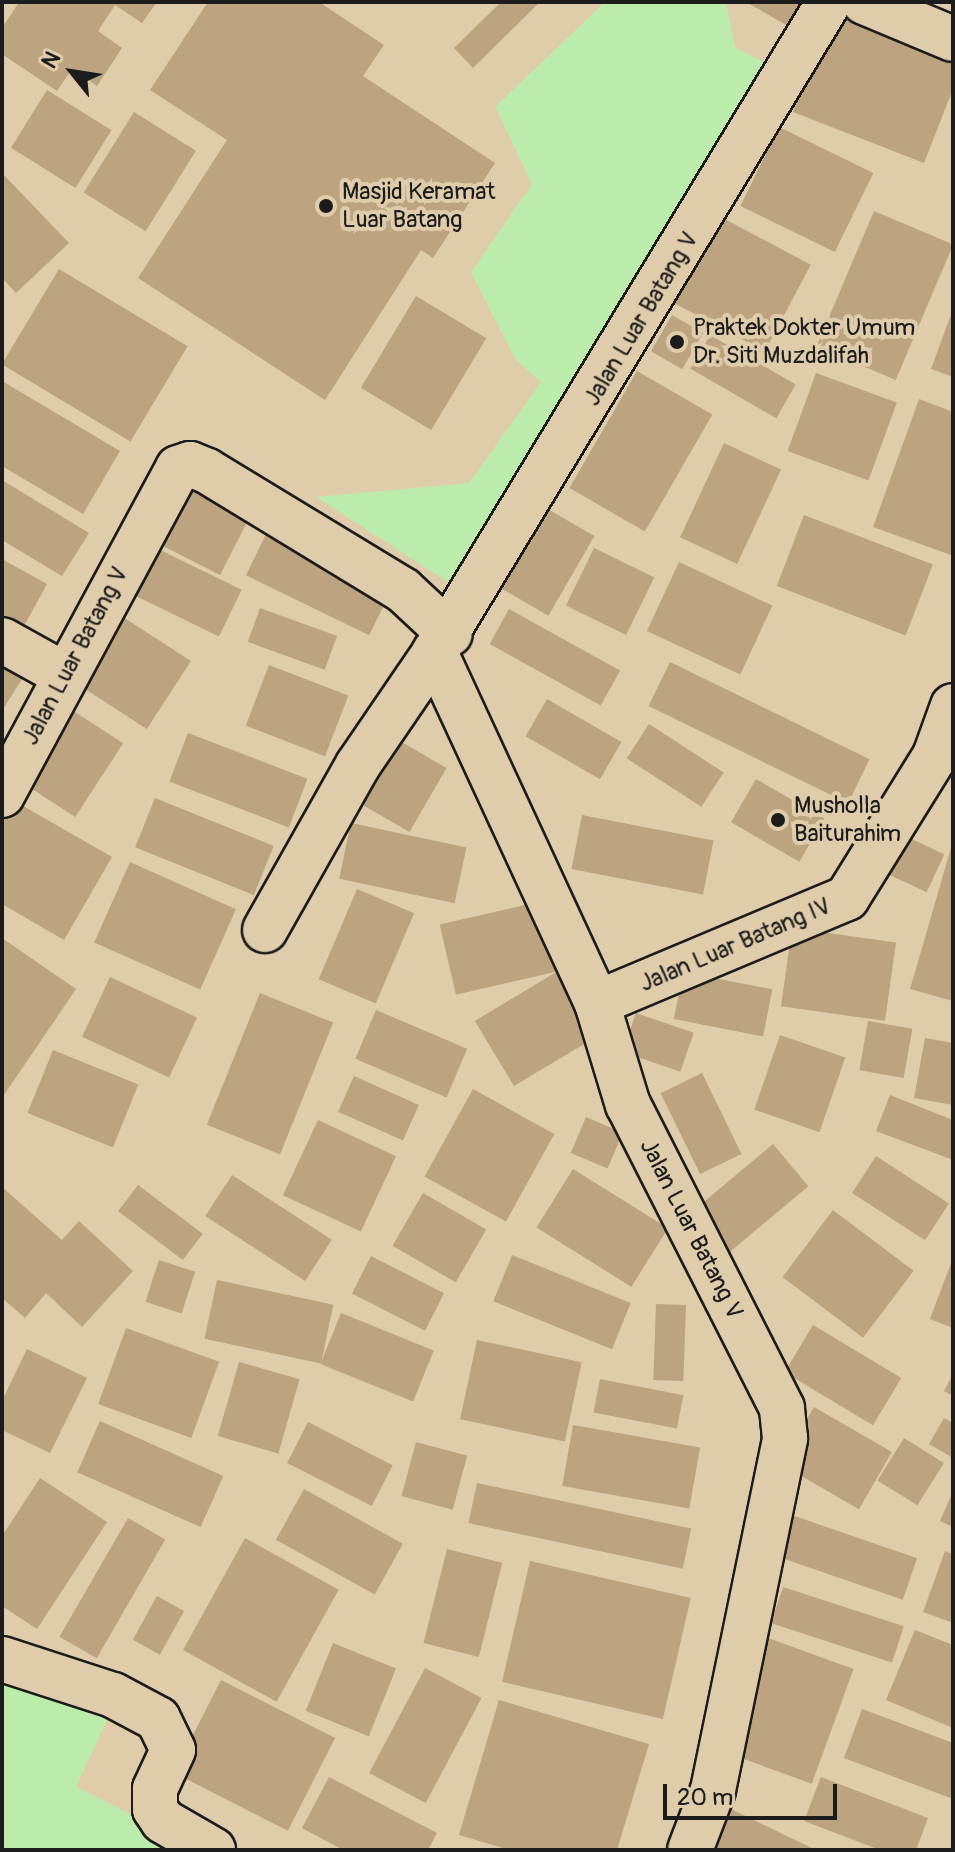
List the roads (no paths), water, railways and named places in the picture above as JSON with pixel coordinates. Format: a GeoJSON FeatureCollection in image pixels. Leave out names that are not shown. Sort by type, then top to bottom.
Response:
{"type":"FeatureCollection","features":[{"type":"Feature","properties":{"kind":"street","name":"Jalan Luar Batang V"},"geometry":{"type":"LineString","coordinates":[[442,643],[829,2]]}},
{"type":"Feature","properties":{"kind":"street"},"geometry":{"type":"LineString","coordinates":[[864,2],[953,39]]}},
{"type":"Feature","properties":{"kind":"street","name":"Jalan Luar Batang V"},"geometry":{"type":"LineString","coordinates":[[2,795],[168,479],[190,464],[403,590],[442,643],[597,1003],[628,1105],[782,1408],[785,1438],[713,1790],[690,1850]]}},
{"type":"Feature","properties":{"kind":"street"},"geometry":{"type":"LineString","coordinates":[[2,640],[65,675]]}},
{"type":"Feature","properties":{"kind":"street"},"geometry":{"type":"LineString","coordinates":[[265,930],[358,765],[442,643]]}},
{"type":"Feature","properties":{"kind":"street","name":"Jalan Luar Batang IV"},"geometry":{"type":"LineString","coordinates":[[597,1003],[847,898],[944,758],[953,706]]}},
{"type":"Feature","properties":{"kind":"street"},"geometry":{"type":"LineString","coordinates":[[2,1659],[113,1695],[158,1719],[173,1750],[155,1789],[155,1809],[163,1821],[213,1850]]}},
{"type":"Feature","properties":{"kind":"place","name":"Masjid Keramat Luar Batang"},"geometry":{"type":"Point","coordinates":[326,206]}},
{"type":"Feature","properties":{"kind":"place","name":"Praktek Dokter Umum Dr. Siti Muzdalifah"},"geometry":{"type":"Point","coordinates":[677,342]}},
{"type":"Feature","properties":{"kind":"place","name":"Musholla Baiturahim"},"geometry":{"type":"Point","coordinates":[778,820]}}]}
